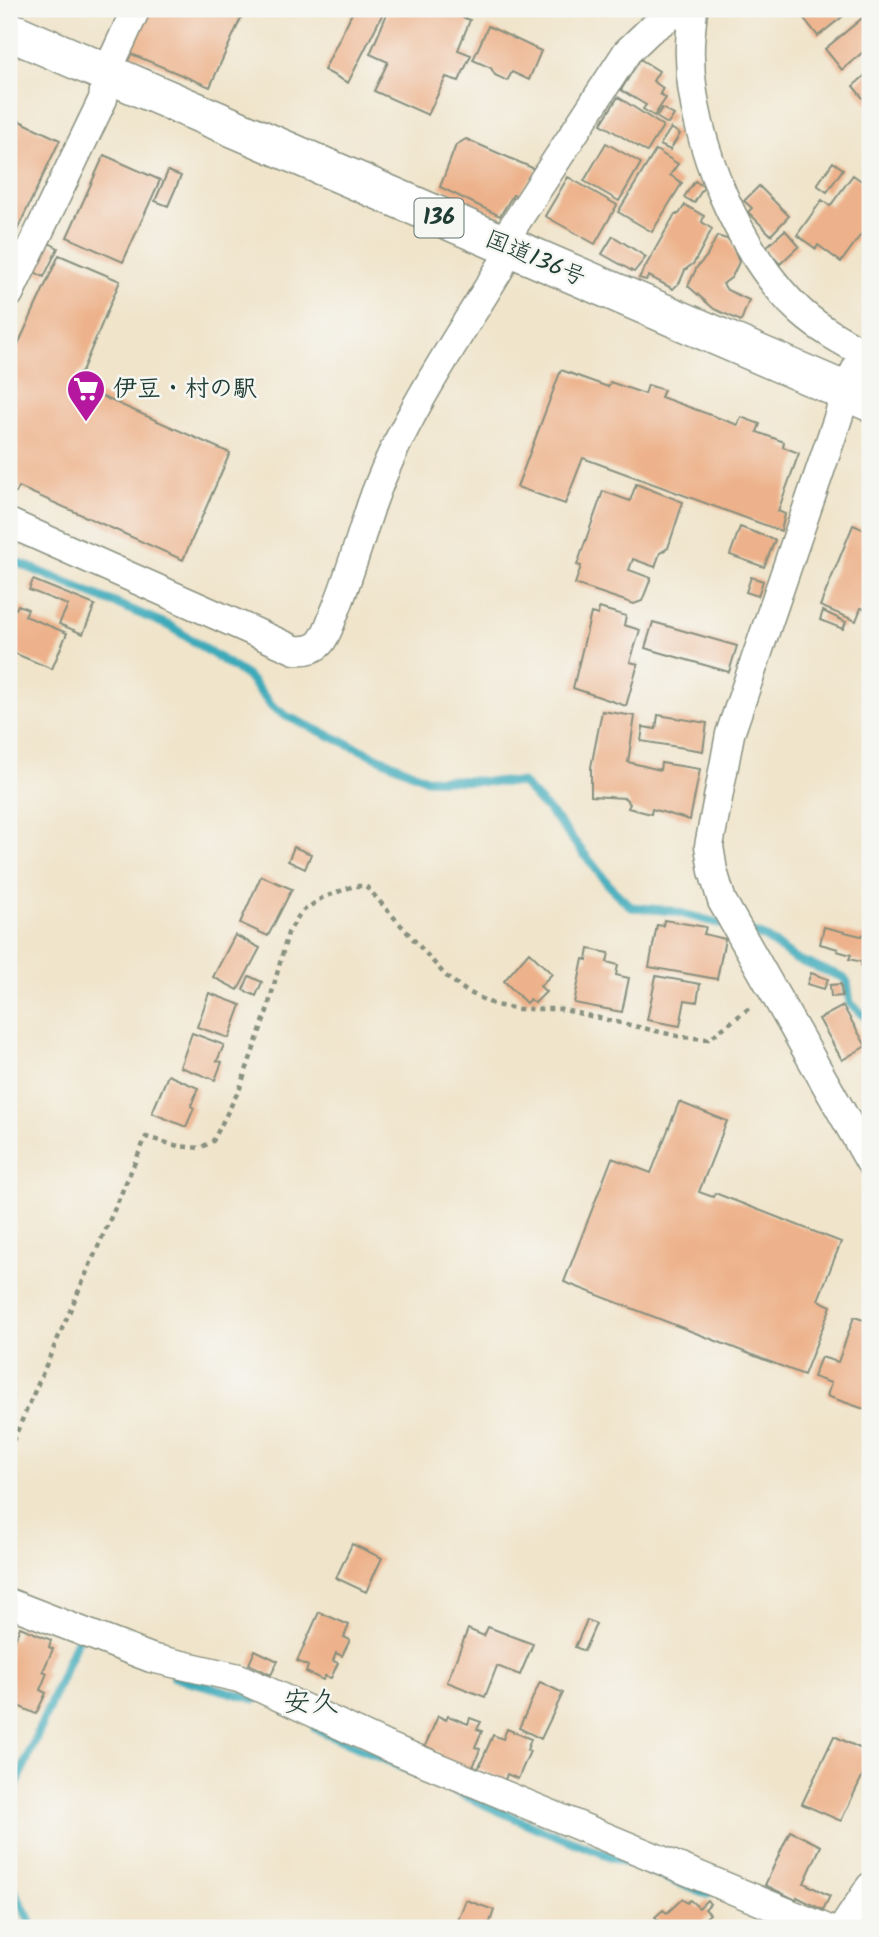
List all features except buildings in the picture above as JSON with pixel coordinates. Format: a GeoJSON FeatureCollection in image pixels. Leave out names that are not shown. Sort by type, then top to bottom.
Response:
{"type":"FeatureCollection","features":[{"type":"Feature","properties":{"kind":"highway","name":"国道136号"},"geometry":{"type":"LineString","coordinates":[[9,31],[104,86]]}},
{"type":"Feature","properties":{"kind":"highway","name":"国道136号"},"geometry":{"type":"LineString","coordinates":[[9,58],[104,86],[856,409]]}},
{"type":"Feature","properties":{"kind":"street"},"geometry":{"type":"LineString","coordinates":[[9,294],[104,86],[136,9]]}},
{"type":"Feature","properties":{"kind":"street"},"geometry":{"type":"LineString","coordinates":[[9,523],[295,650],[306,651],[318,645],[327,632],[350,573],[387,464],[501,256],[627,52],[650,30],[680,9]]}},
{"type":"Feature","properties":{"kind":"street"},"geometry":{"type":"LineString","coordinates":[[692,9],[690,58],[700,124],[711,162],[745,241],[771,281],[803,313],[830,334],[867,354],[856,409],[730,734],[709,846],[722,901],[870,1162]]}},
{"type":"Feature","properties":{"kind":"street"},"geometry":{"type":"LineString","coordinates":[[9,1603],[150,1658],[239,1678],[386,1746],[824,1928]]}},
{"type":"Feature","properties":{"kind":"street"},"geometry":{"type":"LineString","coordinates":[[843,1928],[870,1887]]}},
{"type":"Feature","properties":{"kind":"path"},"geometry":{"type":"LineString","coordinates":[[9,1450],[146,1137],[178,1146],[200,1148],[213,1141],[240,1088],[267,1011],[288,933],[301,912],[322,898],[354,886],[366,886],[446,976],[466,991],[495,1005],[519,1009],[560,1009],[682,1037],[709,1039],[774,991]]}},
{"type":"Feature","properties":{"kind":"waterway"},"geometry":{"type":"LineString","coordinates":[[9,559],[170,626],[247,676],[272,706],[286,716],[426,779],[522,783],[557,820],[613,890],[631,907],[672,911],[729,926]]}},
{"type":"Feature","properties":{"kind":"waterway"},"geometry":{"type":"LineString","coordinates":[[746,930],[766,938],[795,959],[843,977],[847,982],[850,1003],[870,1021]]}},
{"type":"Feature","properties":{"kind":"waterway"},"geometry":{"type":"LineString","coordinates":[[9,1802],[77,1640]]}},
{"type":"Feature","properties":{"kind":"waterway"},"geometry":{"type":"LineString","coordinates":[[174,1677],[255,1699]]}},
{"type":"Feature","properties":{"kind":"waterway"},"geometry":{"type":"LineString","coordinates":[[315,1728],[535,1827],[708,1894]]}},
{"type":"Feature","properties":{"kind":"waterway"},"geometry":{"type":"LineString","coordinates":[[9,1882],[34,1928]]}},
{"type":"Feature","properties":{"kind":"place","name":"伊豆・村の駅"},"geometry":{"type":"Point","coordinates":[86,423]}},
{"type":"Feature","properties":{"kind":"district","name":"安久"},"geometry":{"type":"Point","coordinates":[311,1703]}}]}
